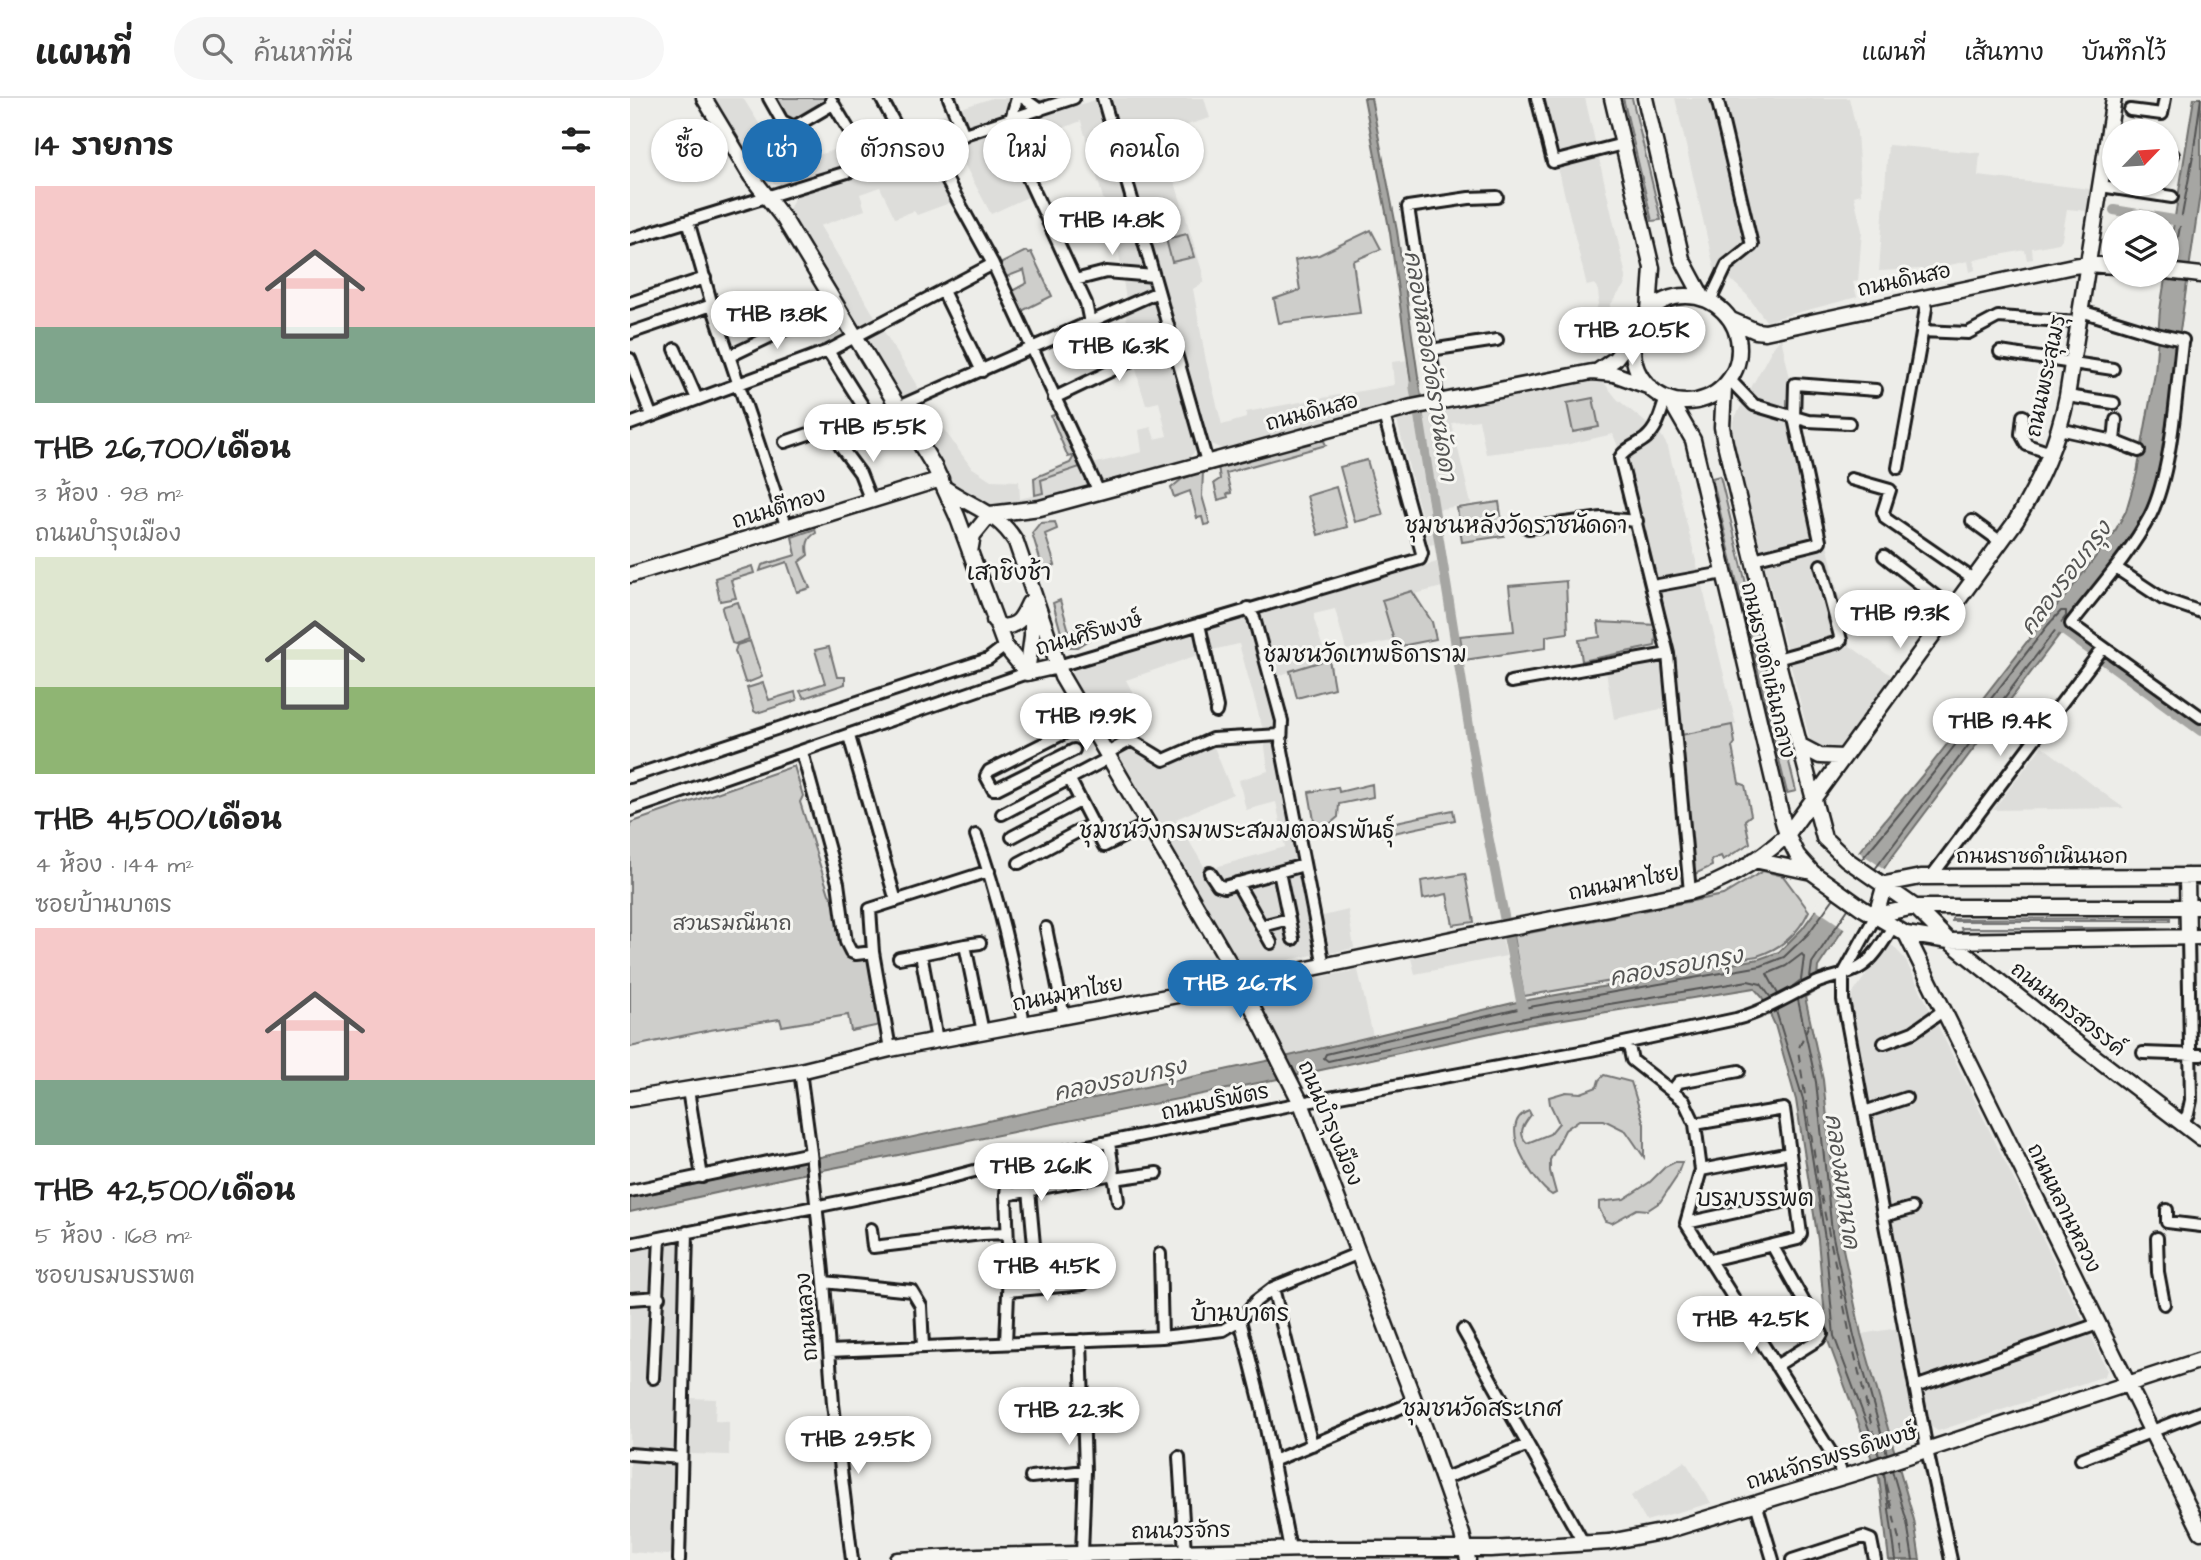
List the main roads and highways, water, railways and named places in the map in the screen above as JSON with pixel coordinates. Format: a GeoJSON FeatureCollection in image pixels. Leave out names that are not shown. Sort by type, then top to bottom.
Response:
{"type":"FeatureCollection","features":[{"type":"Feature","properties":{"kind":"main road","name":"ถนนบำรุงเมือง"},"geometry":{"type":"LineString","coordinates":[[704,98],[766,197],[784,219],[943,484],[1005,646],[1027,673]]}},
{"type":"Feature","properties":{"kind":"main road"},"geometry":{"type":"LineString","coordinates":[[1598,371],[1615,359],[1636,333],[1649,311],[1652,268],[1612,98]]}},
{"type":"Feature","properties":{"kind":"main road"},"geometry":{"type":"LineString","coordinates":[[1636,333],[1634,357],[1639,372],[1650,387],[1668,399],[1686,402],[1710,396],[1727,383],[1736,368],[1739,354],[1738,336],[1731,320],[1707,300],[1682,259],[1645,98]]}},
{"type":"Feature","properties":{"kind":"main road","name":"ถนนพระสุเมรุ"},"geometry":{"type":"LineString","coordinates":[[1787,835],[2001,542],[2034,491],[2051,453],[2067,396],[2114,98]]}},
{"type":"Feature","properties":{"kind":"main road","name":"ถนนดินสอ"},"geometry":{"type":"LineString","coordinates":[[1731,320],[1765,332],[2088,264],[2102,265]]}},
{"type":"Feature","properties":{"kind":"main road"},"geometry":{"type":"LineString","coordinates":[[2179,272],[2201,275]]}},
{"type":"Feature","properties":{"kind":"main road"},"geometry":{"type":"LineString","coordinates":[[1649,311],[1668,299],[1684,296],[1707,300]]}},
{"type":"Feature","properties":{"kind":"main road","name":"ถนนดินสอ"},"geometry":{"type":"LineString","coordinates":[[990,514],[1040,509],[1417,406],[1598,371],[1650,387]]}},
{"type":"Feature","properties":{"kind":"main road","name":"ถนนราชดำเนินกลาง"},"geometry":{"type":"LineString","coordinates":[[1727,383],[1723,432],[1777,659],[1824,838],[1846,859],[1915,907]]}},
{"type":"Feature","properties":{"kind":"main road","name":"ถนนราชดำเนินกลาง"},"geometry":{"type":"LineString","coordinates":[[1668,399],[1693,440],[1787,835],[1797,855],[1813,873],[1876,915]]}},
{"type":"Feature","properties":{"kind":"main road","name":"ถนนบำรุงเมือง"},"geometry":{"type":"LineString","coordinates":[[943,484],[963,502],[990,514],[1007,527],[1016,542],[1063,680],[1241,983],[1292,1083],[1443,1479],[1467,1554]]}},
{"type":"Feature","properties":{"kind":"main road","name":"ถนนตีทอง"},"geometry":{"type":"LineString","coordinates":[[630,575],[871,501],[943,484]]}},
{"type":"Feature","properties":{"kind":"main road","name":"ถนนดินสอ"},"geometry":{"type":"LineString","coordinates":[[1016,542],[1016,531],[1020,523],[1040,509]]}},
{"type":"Feature","properties":{"kind":"main road"},"geometry":{"type":"LineString","coordinates":[[970,557],[973,535],[990,514]]}},
{"type":"Feature","properties":{"kind":"main road"},"geometry":{"type":"LineString","coordinates":[[994,620],[1001,627],[1012,626],[1021,620],[1032,595]]}},
{"type":"Feature","properties":{"kind":"main road"},"geometry":{"type":"LineString","coordinates":[[1027,673],[1032,636],[1032,595]]}},
{"type":"Feature","properties":{"kind":"main road","name":"ถนนศิริพงษ์"},"geometry":{"type":"LineString","coordinates":[[1027,673],[1058,666]]}},
{"type":"Feature","properties":{"kind":"main road"},"geometry":{"type":"LineString","coordinates":[[1799,745],[1820,756],[1843,757]]}},
{"type":"Feature","properties":{"kind":"main road","name":"ถนนมหาไชย"},"geometry":{"type":"LineString","coordinates":[[630,1099],[800,1071],[890,1049],[1241,983],[1690,892],[1721,880],[1787,835]]}},
{"type":"Feature","properties":{"kind":"main road"},"geometry":{"type":"LineString","coordinates":[[1754,860],[1813,873]]}},
{"type":"Feature","properties":{"kind":"main road"},"geometry":{"type":"LineString","coordinates":[[1899,930],[1949,941],[2195,937],[2194,876]]}},
{"type":"Feature","properties":{"kind":"main road","name":"ถนนราชดำเนินนอก"},"geometry":{"type":"LineString","coordinates":[[1883,883],[1931,877],[2194,876]]}},
{"type":"Feature","properties":{"kind":"main road"},"geometry":{"type":"LineString","coordinates":[[1883,883],[1876,915],[1915,907],[2194,907]]}},
{"type":"Feature","properties":{"kind":"main road","name":"ถนนนครสวรรค์"},"geometry":{"type":"LineString","coordinates":[[1915,907],[1949,941],[2201,1138]]}},
{"type":"Feature","properties":{"kind":"main road","name":"ถนนหลานหลวง"},"geometry":{"type":"LineString","coordinates":[[1876,915],[1899,930],[1944,1010],[2201,1532]]}},
{"type":"Feature","properties":{"kind":"main road"},"geometry":{"type":"LineString","coordinates":[[1978,964],[1980,946],[1984,940]]}},
{"type":"Feature","properties":{"kind":"main road","name":"ถนนจักรพรรดิพงษ์"},"geometry":{"type":"LineString","coordinates":[[1467,1554],[1646,1536],[1842,1477],[2201,1360]]}},
{"type":"Feature","properties":{"kind":"main road","name":"ถนนวรจักร"},"geometry":{"type":"LineString","coordinates":[[897,1560],[1290,1549],[1313,1554],[1467,1554]]}},
{"type":"Feature","properties":{"kind":"water"},"geometry":{"type":"Polygon","coordinates":[[[1364,98],[1371,98],[1397,231],[1421,397],[1413,398],[1390,233],[1364,98]]]}},
{"type":"Feature","properties":{"kind":"water"},"geometry":{"type":"Polygon","coordinates":[[[2194,98],[2201,98],[2201,187],[2160,467],[2148,510],[2138,530],[1889,861],[1818,967],[1816,991],[1805,997],[1823,1080],[1839,1230],[1861,1334],[1914,1520],[1920,1560],[1889,1560],[1879,1478],[1827,1338],[1818,1240],[1796,1100],[1775,1025],[1762,997],[1754,988],[1527,1025],[1298,1075],[793,1176],[630,1212],[630,1198],[1289,1056],[1517,1002],[1759,959],[1779,952],[1802,929],[1861,849],[2068,593],[2115,531],[2126,511],[2137,473],[2155,373],[2164,287],[2179,287],[2179,210],[2176,210],[2194,98]]]}},
{"type":"Feature","properties":{"kind":"waterway"},"geometry":{"type":"LineString","coordinates":[[2179,221],[2186,222]]}},
{"type":"Feature","properties":{"kind":"waterway","name":"คลองหลอดวัดราชนัดดา"},"geometry":{"type":"LineString","coordinates":[[1414,385],[1481,801],[1523,1011]]}},
{"type":"Feature","properties":{"kind":"waterway","name":"คลองรอบกรุง"},"geometry":{"type":"LineString","coordinates":[[2056,625],[2201,731]]}},
{"type":"Feature","properties":{"kind":"district","name":"ชุมชนหลังวัดราชนัดดา"},"geometry":{"type":"Point","coordinates":[1516,526]}},
{"type":"Feature","properties":{"kind":"district","name":"เสาชิงช้า"},"geometry":{"type":"Point","coordinates":[1009,573]}},
{"type":"Feature","properties":{"kind":"district","name":"ชุมชนวัดเทพธิดาราม"},"geometry":{"type":"Point","coordinates":[1365,655]}},
{"type":"Feature","properties":{"kind":"district","name":"ชุมชนวังกรมพระสมมตอมรพันธุ์"},"geometry":{"type":"Point","coordinates":[1237,831]}},
{"type":"Feature","properties":{"kind":"district","name":"บรมบรรพต"},"geometry":{"type":"Point","coordinates":[1755,1199]}},
{"type":"Feature","properties":{"kind":"district","name":"บ้านบาตร"},"geometry":{"type":"Point","coordinates":[1240,1314]}},
{"type":"Feature","properties":{"kind":"district","name":"ชุมชนวัดสระเกศ"},"geometry":{"type":"Point","coordinates":[1482,1409]}},
{"type":"Feature","properties":{"kind":"park label","name":"สวนรมณีนาถ"},"geometry":{"type":"Point","coordinates":[732,923]}},
{"type":"Feature","properties":{"kind":"water label","name":"คลองมหานาค"},"geometry":{"type":"Point","coordinates":[1842,1181]}}]}
